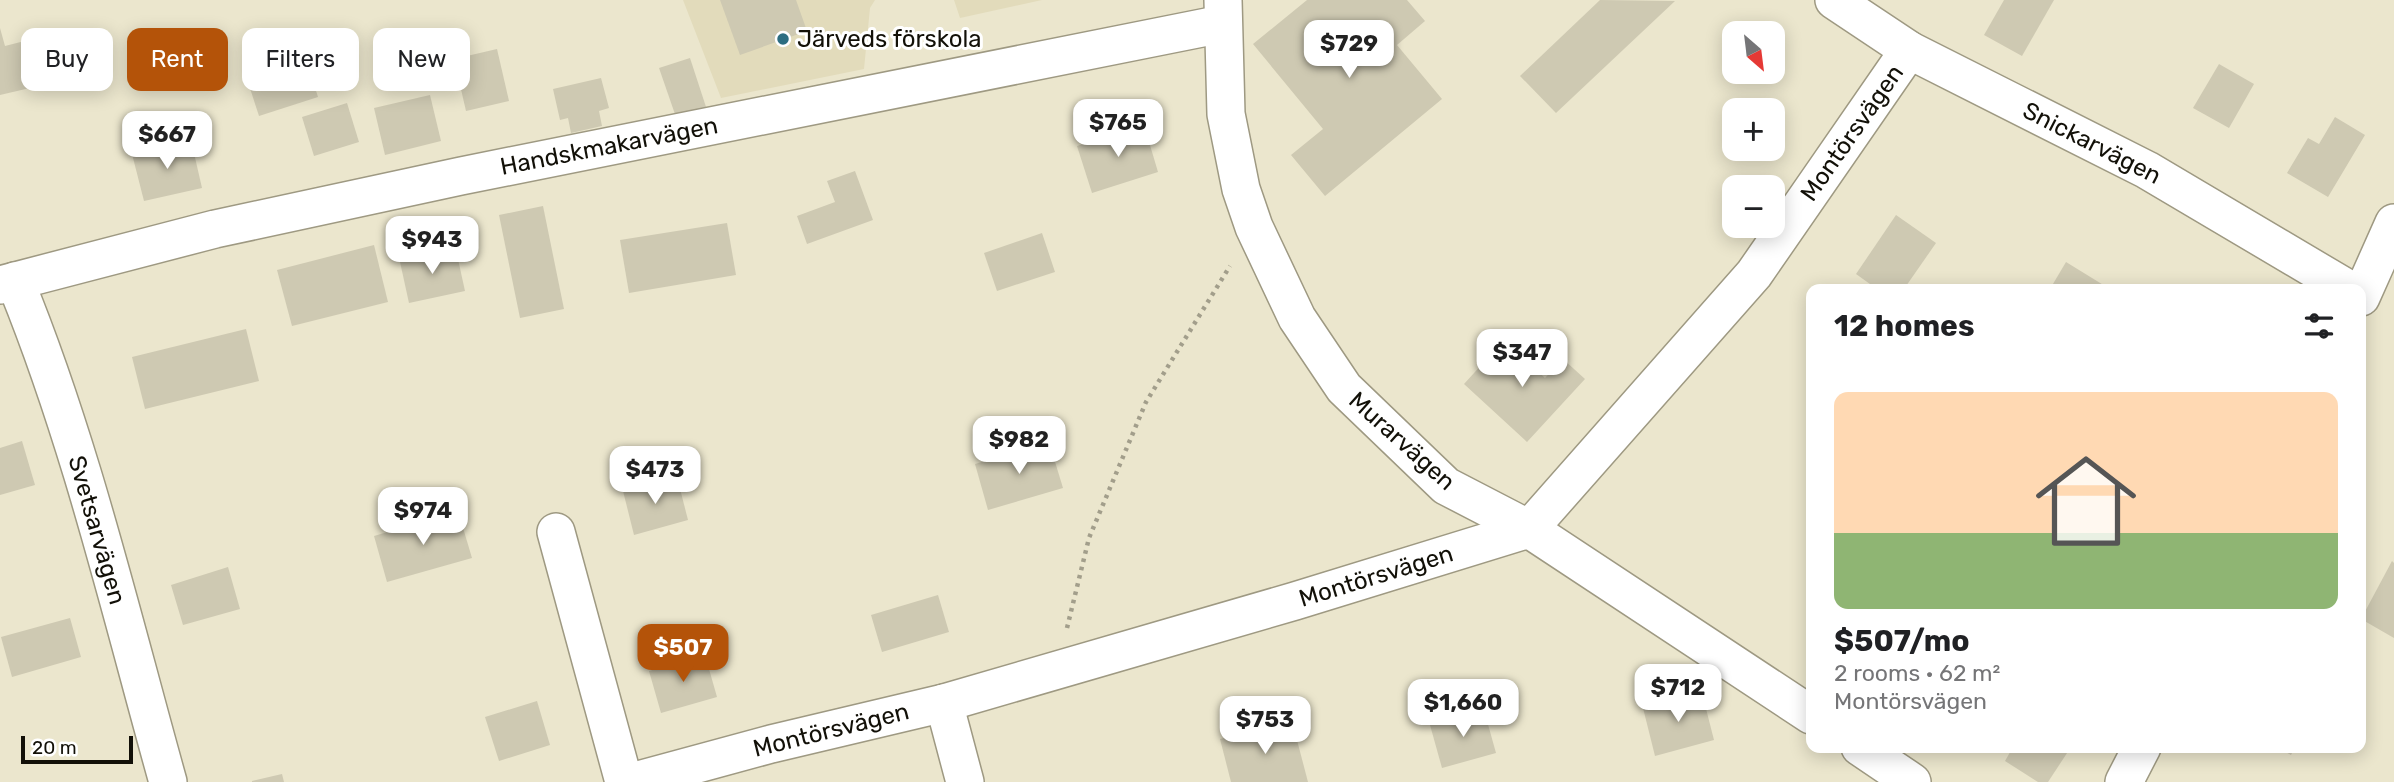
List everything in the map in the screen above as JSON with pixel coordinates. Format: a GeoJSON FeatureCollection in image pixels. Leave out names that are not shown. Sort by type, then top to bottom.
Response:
{"type":"FeatureCollection","features":[{"type":"Feature","properties":{"kind":"street","name":"Snickarvägen"},"geometry":{"type":"LineString","coordinates":[[1834,0],[1909,50],[2147,170],[2340,284]]}},
{"type":"Feature","properties":{"kind":"street","name":"Murarvägen"},"geometry":{"type":"LineString","coordinates":[[1222,12],[1226,114],[1241,190],[1254,227],[1297,318],[1344,388],[1446,486],[1530,529],[1806,712]]}},
{"type":"Feature","properties":{"kind":"street","name":"Handskmakarvägen"},"geometry":{"type":"LineString","coordinates":[[7,283],[215,229],[1222,12]]}},
{"type":"Feature","properties":{"kind":"street","name":"Montörsvägen"},"geometry":{"type":"LineString","coordinates":[[631,782],[771,744],[944,703],[1295,601],[1530,529],[1754,274],[1909,50]]}},
{"type":"Feature","properties":{"kind":"street"},"geometry":{"type":"LineString","coordinates":[[2366,286],[2394,223]]}},
{"type":"Feature","properties":{"kind":"street","name":"Svetsarvägen"},"geometry":{"type":"LineString","coordinates":[[7,283],[42,348],[78,460],[167,782]]}},
{"type":"Feature","properties":{"kind":"street"},"geometry":{"type":"LineString","coordinates":[[556,532],[624,782]]}},
{"type":"Feature","properties":{"kind":"street"},"geometry":{"type":"LineString","coordinates":[[944,703],[965,782]]}},
{"type":"Feature","properties":{"kind":"street"},"geometry":{"type":"LineString","coordinates":[[1869,753],[1912,782]]}},
{"type":"Feature","properties":{"kind":"street"},"geometry":{"type":"LineString","coordinates":[[2124,782],[2140,753]]}},
{"type":"Feature","properties":{"kind":"path"},"geometry":{"type":"LineString","coordinates":[[1057,670],[1089,538],[1146,402],[1254,227]]}},
{"type":"Feature","properties":{"kind":"shaded area","name":"Järveds förskola"},"geometry":{"type":"Polygon","coordinates":[[[683,0],[875,0],[870,8],[864,69],[721,98],[683,0]]]}},
{"type":"Feature","properties":{"kind":"shaded area"},"geometry":{"type":"Polygon","coordinates":[[[954,0],[1042,0],[960,18],[954,0]]]}},
{"type":"Feature","properties":{"kind":"building"},"geometry":{"type":"Polygon","coordinates":[[[720,0],[796,0],[807,31],[740,55],[720,0]]]}},
{"type":"Feature","properties":{"kind":"building"},"geometry":{"type":"Polygon","coordinates":[[[1307,0],[1407,0],[1425,21],[1397,45],[1442,99],[1325,196],[1291,155],[1323,129],[1253,44],[1307,0]]]}},
{"type":"Feature","properties":{"kind":"building"},"geometry":{"type":"Polygon","coordinates":[[[1600,0],[1675,1],[1556,113],[1520,76],[1600,0]]]}},
{"type":"Feature","properties":{"kind":"building"},"geometry":{"type":"Polygon","coordinates":[[[2004,0],[2054,0],[2022,56],[1984,35],[2004,0]]]}},
{"type":"Feature","properties":{"kind":"building"},"geometry":{"type":"Polygon","coordinates":[[[0,28],[5,46],[21,42],[21,90],[0,95],[0,28]]]}},
{"type":"Feature","properties":{"kind":"building"},"geometry":{"type":"Polygon","coordinates":[[[497,49],[509,101],[466,111],[461,91],[470,91],[470,55],[497,49]]]}},
{"type":"Feature","properties":{"kind":"building"},"geometry":{"type":"Polygon","coordinates":[[[690,58],[707,110],[677,120],[659,68],[690,58]]]}},
{"type":"Feature","properties":{"kind":"building"},"geometry":{"type":"Polygon","coordinates":[[[2219,64],[2254,84],[2229,128],[2193,108],[2219,64]]]}},
{"type":"Feature","properties":{"kind":"building"},"geometry":{"type":"Polygon","coordinates":[[[601,78],[609,108],[599,111],[602,126],[571,133],[568,118],[560,120],[553,89],[601,78]]]}},
{"type":"Feature","properties":{"kind":"building"},"geometry":{"type":"Polygon","coordinates":[[[251,91],[316,91],[318,97],[259,116],[251,91]]]}},
{"type":"Feature","properties":{"kind":"building"},"geometry":{"type":"Polygon","coordinates":[[[430,95],[441,141],[385,155],[374,108],[430,95]]]}},
{"type":"Feature","properties":{"kind":"building"},"geometry":{"type":"Polygon","coordinates":[[[347,103],[359,142],[314,156],[302,117],[347,103]]]}},
{"type":"Feature","properties":{"kind":"building"},"geometry":{"type":"Polygon","coordinates":[[[2335,117],[2365,135],[2328,197],[2287,173],[2308,138],[2319,144],[2335,117]]]}},
{"type":"Feature","properties":{"kind":"building"},"geometry":{"type":"Polygon","coordinates":[[[1144,125],[1158,172],[1092,193],[1077,146],[1144,125]]]}},
{"type":"Feature","properties":{"kind":"building"},"geometry":{"type":"Polygon","coordinates":[[[191,140],[202,188],[144,201],[132,154],[191,140]]]}},
{"type":"Feature","properties":{"kind":"building"},"geometry":{"type":"Polygon","coordinates":[[[855,171],[873,220],[807,244],[797,216],[835,202],[827,181],[855,171]]]}},
{"type":"Feature","properties":{"kind":"building"},"geometry":{"type":"Polygon","coordinates":[[[543,206],[564,309],[520,318],[499,215],[543,206]]]}},
{"type":"Feature","properties":{"kind":"building"},"geometry":{"type":"Polygon","coordinates":[[[1896,215],[1936,243],[1907,284],[1870,284],[1856,274],[1896,215]]]}},
{"type":"Feature","properties":{"kind":"building"},"geometry":{"type":"Polygon","coordinates":[[[727,223],[736,275],[629,293],[620,240],[727,223]]]}},
{"type":"Feature","properties":{"kind":"building"},"geometry":{"type":"Polygon","coordinates":[[[1042,233],[1055,272],[997,291],[984,253],[1042,233]]]}},
{"type":"Feature","properties":{"kind":"building"},"geometry":{"type":"Polygon","coordinates":[[[374,245],[388,302],[292,326],[277,270],[374,245]]]}},
{"type":"Feature","properties":{"kind":"building"},"geometry":{"type":"Polygon","coordinates":[[[456,250],[465,291],[409,303],[400,262],[456,250]]]}},
{"type":"Feature","properties":{"kind":"building"},"geometry":{"type":"Polygon","coordinates":[[[2066,262],[2102,284],[2053,284],[2066,262]]]}},
{"type":"Feature","properties":{"kind":"building"},"geometry":{"type":"Polygon","coordinates":[[[246,329],[259,381],[145,409],[132,357],[246,329]]]}},
{"type":"Feature","properties":{"kind":"building"},"geometry":{"type":"Polygon","coordinates":[[[1504,340],[1545,378],[1563,359],[1585,379],[1527,442],[1464,384],[1504,340]]]}},
{"type":"Feature","properties":{"kind":"building"},"geometry":{"type":"Polygon","coordinates":[[[22,441],[35,485],[0,495],[0,448],[22,441]]]}},
{"type":"Feature","properties":{"kind":"building"},"geometry":{"type":"Polygon","coordinates":[[[1049,442],[1063,488],[988,510],[975,464],[1049,442]]]}},
{"type":"Feature","properties":{"kind":"building"},"geometry":{"type":"Polygon","coordinates":[[[677,477],[688,520],[634,535],[623,491],[677,477]]]}},
{"type":"Feature","properties":{"kind":"building"},"geometry":{"type":"Polygon","coordinates":[[[458,511],[472,558],[387,582],[374,536],[458,511]]]}},
{"type":"Feature","properties":{"kind":"building"},"geometry":{"type":"Polygon","coordinates":[[[2392,561],[2394,638],[2366,622],[2366,610],[2392,561]]]}},
{"type":"Feature","properties":{"kind":"building"},"geometry":{"type":"Polygon","coordinates":[[[228,567],[240,609],[183,625],[171,585],[228,567]]]}},
{"type":"Feature","properties":{"kind":"building"},"geometry":{"type":"Polygon","coordinates":[[[938,595],[949,632],[882,652],[871,615],[938,595]]]}},
{"type":"Feature","properties":{"kind":"building"},"geometry":{"type":"Polygon","coordinates":[[[70,618],[81,657],[12,677],[1,637],[70,618]]]}},
{"type":"Feature","properties":{"kind":"building"},"geometry":{"type":"Polygon","coordinates":[[[705,655],[717,697],[661,713],[649,671],[705,655]]]}},
{"type":"Feature","properties":{"kind":"building"},"geometry":{"type":"Polygon","coordinates":[[[1702,693],[1714,740],[1655,756],[1643,708],[1702,693]]]}},
{"type":"Feature","properties":{"kind":"building"},"geometry":{"type":"Polygon","coordinates":[[[537,701],[550,745],[499,761],[485,717],[537,701]]]}},
{"type":"Feature","properties":{"kind":"building"},"geometry":{"type":"Polygon","coordinates":[[[1484,710],[1496,753],[1442,768],[1430,725],[1484,710]]]}},
{"type":"Feature","properties":{"kind":"building"},"geometry":{"type":"Polygon","coordinates":[[[1292,721],[1308,782],[1231,782],[1220,739],[1292,721]]]}},
{"type":"Feature","properties":{"kind":"building"},"geometry":{"type":"Polygon","coordinates":[[[2010,753],[2067,753],[2048,782],[2038,782],[2005,761],[2010,753]]]}},
{"type":"Feature","properties":{"kind":"building"},"geometry":{"type":"Polygon","coordinates":[[[282,774],[284,782],[252,782],[252,781],[282,774]]]}},
{"type":"Feature","properties":{"kind":"place","name":"Järveds förskola"},"geometry":{"type":"Point","coordinates":[783,39]}}]}
